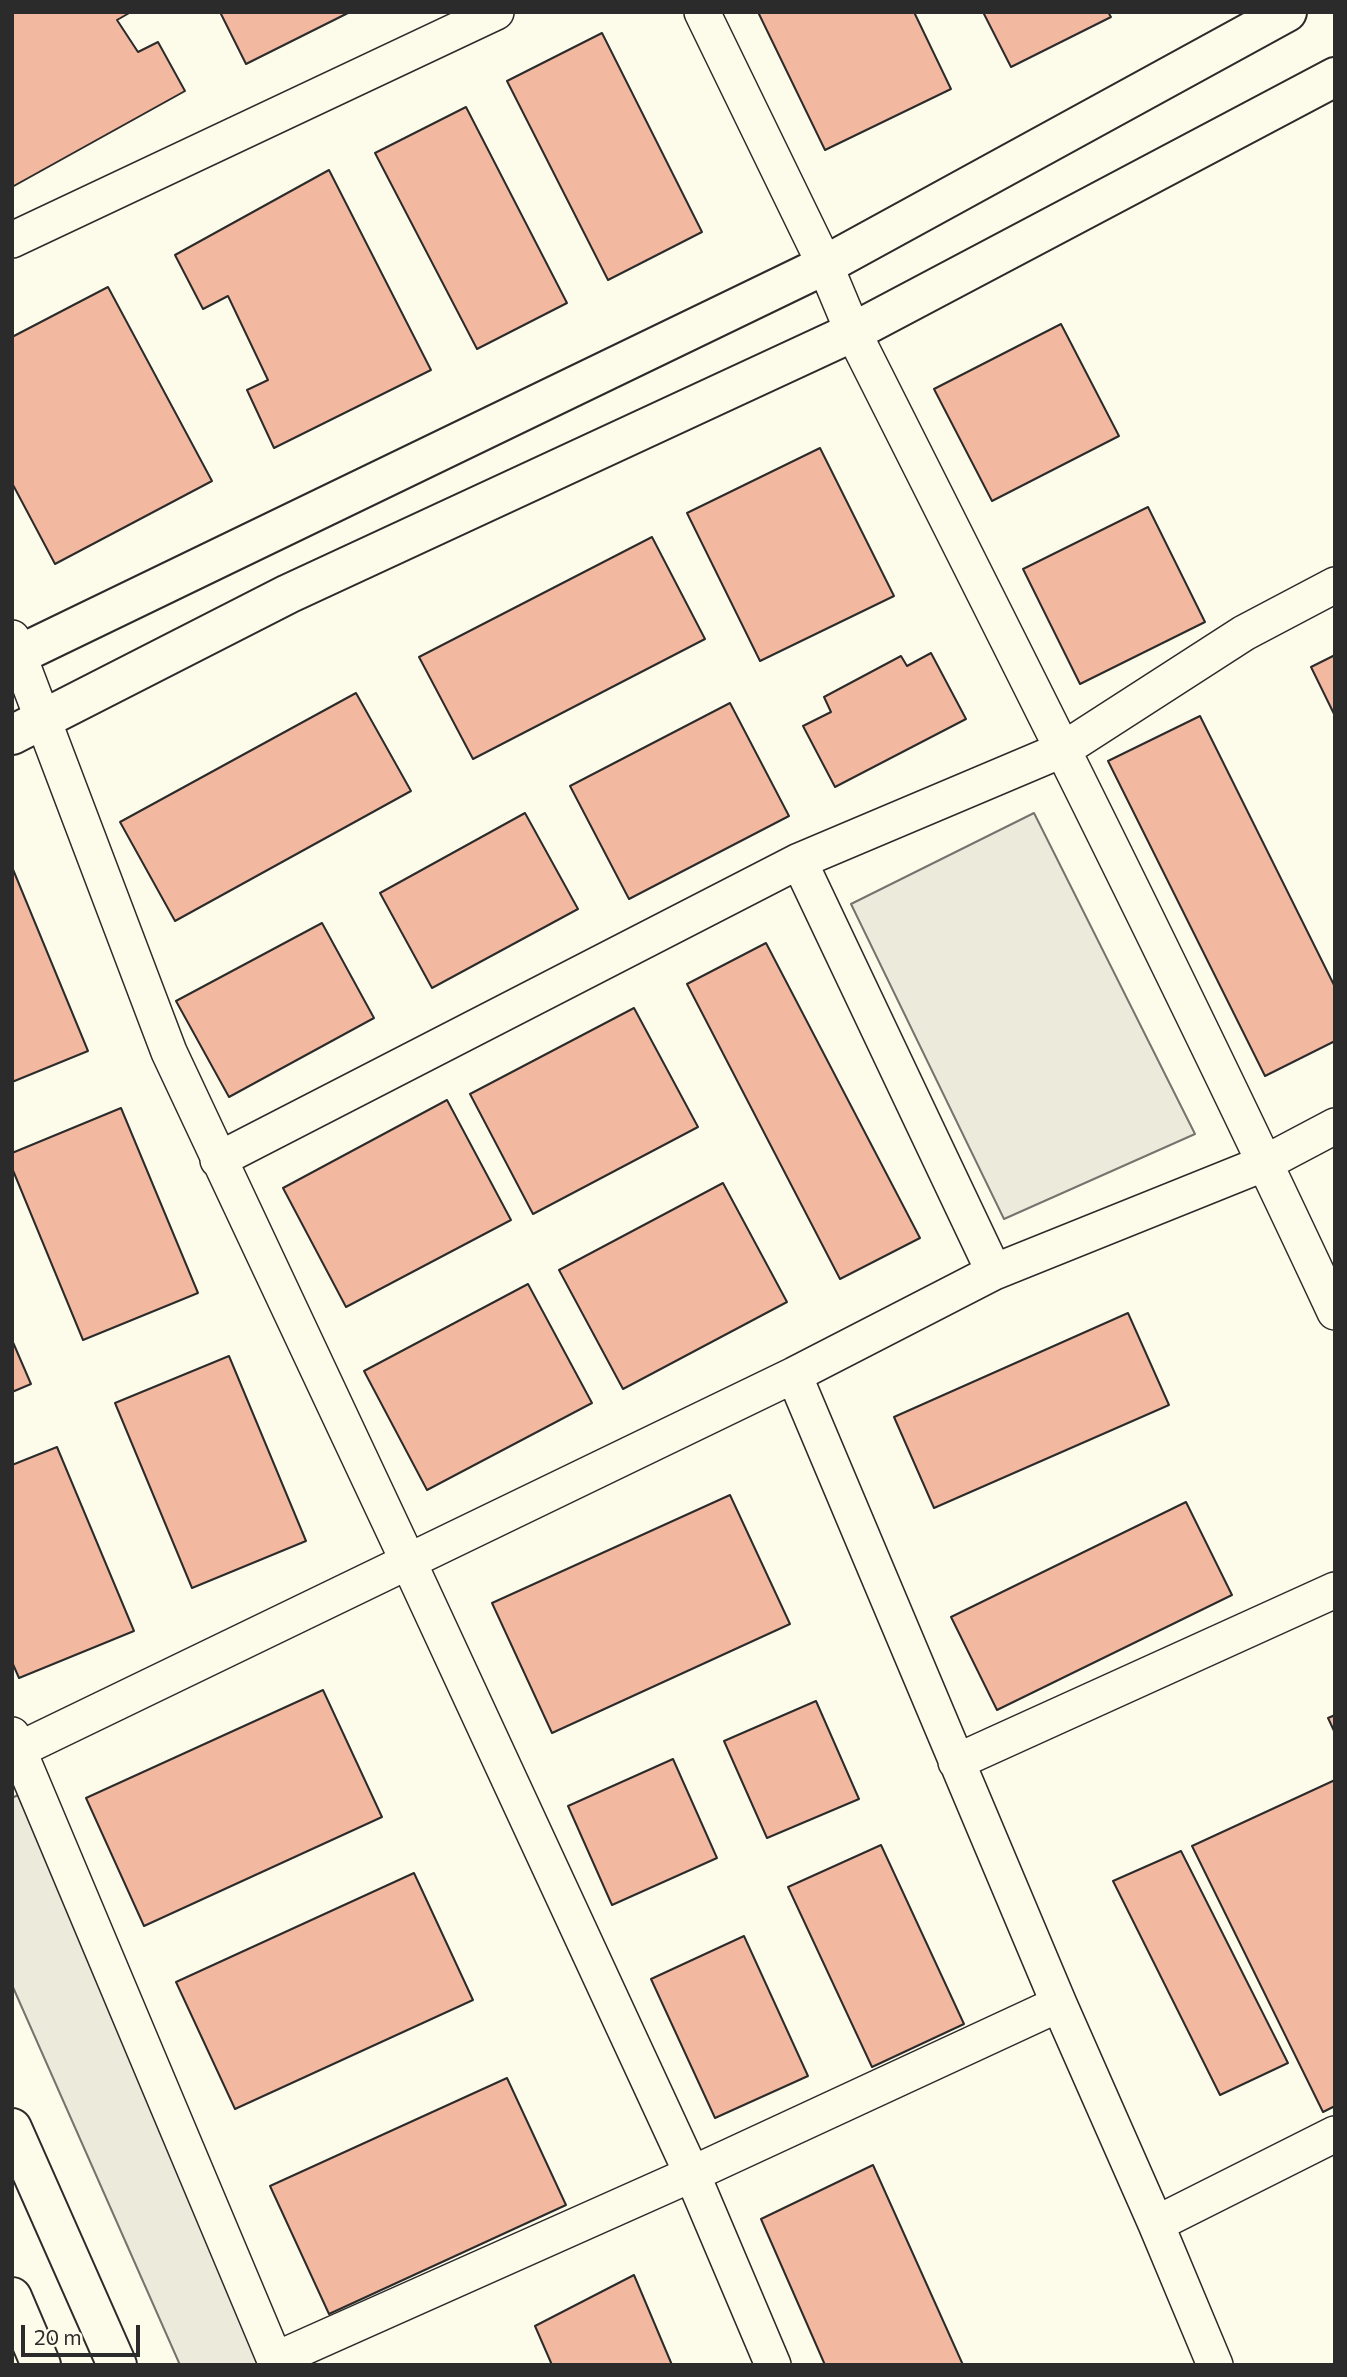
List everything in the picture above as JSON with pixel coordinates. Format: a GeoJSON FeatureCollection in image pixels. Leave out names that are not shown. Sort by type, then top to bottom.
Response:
{"type":"FeatureCollection","features":[{"type":"Feature","properties":{"kind":"main road"},"geometry":{"type":"LineString","coordinates":[[15,650],[825,265],[1287,12]]}},
{"type":"Feature","properties":{"kind":"main road"},"geometry":{"type":"LineString","coordinates":[[28,727],[288,594],[853,332],[1335,77]]}},
{"type":"Feature","properties":{"kind":"main road"},"geometry":{"type":"LineString","coordinates":[[12,2128],[117,2365]]}},
{"type":"Feature","properties":{"kind":"main road"},"geometry":{"type":"LineString","coordinates":[[12,2297],[41,2365]]}},
{"type":"Feature","properties":{"kind":"street"},"geometry":{"type":"LineString","coordinates":[[12,240],[496,12]]}},
{"type":"Feature","properties":{"kind":"street"},"geometry":{"type":"LineString","coordinates":[[702,12],[825,265],[853,332],[1064,749],[1335,1312]]}},
{"type":"Feature","properties":{"kind":"street"},"geometry":{"type":"LineString","coordinates":[[218,1160],[799,861],[1064,749],[1244,633],[1335,586]]}},
{"type":"Feature","properties":{"kind":"street"},"geometry":{"type":"LineString","coordinates":[[15,650],[28,727],[164,1040],[692,2174],[773,2365]]}},
{"type":"Feature","properties":{"kind":"street"},"geometry":{"type":"LineString","coordinates":[[799,861],[994,1272]]}},
{"type":"Feature","properties":{"kind":"street"},"geometry":{"type":"LineString","coordinates":[[1059,2004],[276,2362],[14,1746],[409,1563],[794,1375],[994,1272],[1265,1163],[1335,1126]]}},
{"type":"Feature","properties":{"kind":"street"},"geometry":{"type":"LineString","coordinates":[[794,1375],[956,1762],[1215,2365]]}},
{"type":"Feature","properties":{"kind":"street"},"geometry":{"type":"LineString","coordinates":[[956,1762],[1335,1590]]}},
{"type":"Feature","properties":{"kind":"street"},"geometry":{"type":"LineString","coordinates":[[1156,2224],[1335,2134]]}},
{"type":"Feature","properties":{"kind":"shaded area"},"geometry":{"type":"Polygon","coordinates":[[[1034,813],[1195,1134],[1004,1219],[851,904],[1034,813]]]}},
{"type":"Feature","properties":{"kind":"shaded area"},"geometry":{"type":"Polygon","coordinates":[[[18,1795],[275,2365],[180,2365],[12,1985],[12,1798],[18,1795]]]}},
{"type":"Feature","properties":{"kind":"building"},"geometry":{"type":"Polygon","coordinates":[[[12,12],[131,12],[117,20],[138,52],[158,42],[185,91],[12,187],[12,12]]]}},
{"type":"Feature","properties":{"kind":"building"},"geometry":{"type":"Polygon","coordinates":[[[220,12],[350,12],[246,64],[220,12]]]}},
{"type":"Feature","properties":{"kind":"building"},"geometry":{"type":"Polygon","coordinates":[[[758,12],[914,12],[951,89],[825,150],[758,12]]]}},
{"type":"Feature","properties":{"kind":"building"},"geometry":{"type":"Polygon","coordinates":[[[983,12],[1108,12],[1111,17],[1011,67],[983,12]]]}},
{"type":"Feature","properties":{"kind":"building"},"geometry":{"type":"Polygon","coordinates":[[[602,33],[702,232],[608,280],[507,81],[602,33]]]}},
{"type":"Feature","properties":{"kind":"building"},"geometry":{"type":"Polygon","coordinates":[[[466,107],[567,303],[477,349],[375,153],[466,107]]]}},
{"type":"Feature","properties":{"kind":"building"},"geometry":{"type":"Polygon","coordinates":[[[329,170],[431,370],[274,448],[247,390],[268,380],[228,296],[203,309],[175,255],[329,170]]]}},
{"type":"Feature","properties":{"kind":"building"},"geometry":{"type":"Polygon","coordinates":[[[108,287],[212,481],[55,564],[12,483],[12,337],[108,287]]]}},
{"type":"Feature","properties":{"kind":"building"},"geometry":{"type":"Polygon","coordinates":[[[1061,324],[1119,436],[992,501],[934,389],[1061,324]]]}},
{"type":"Feature","properties":{"kind":"building"},"geometry":{"type":"Polygon","coordinates":[[[820,448],[894,596],[760,661],[687,513],[820,448]]]}},
{"type":"Feature","properties":{"kind":"building"},"geometry":{"type":"Polygon","coordinates":[[[1148,507],[1205,622],[1080,684],[1023,569],[1148,507]]]}},
{"type":"Feature","properties":{"kind":"building"},"geometry":{"type":"Polygon","coordinates":[[[652,537],[705,639],[473,759],[419,657],[652,537]]]}},
{"type":"Feature","properties":{"kind":"building"},"geometry":{"type":"Polygon","coordinates":[[[931,653],[966,719],[835,787],[803,726],[831,712],[824,697],[901,656],[907,666],[931,653]]]}},
{"type":"Feature","properties":{"kind":"building"},"geometry":{"type":"Polygon","coordinates":[[[1335,655],[1335,716],[1311,667],[1335,655]]]}},
{"type":"Feature","properties":{"kind":"building"},"geometry":{"type":"Polygon","coordinates":[[[356,693],[411,791],[175,921],[120,822],[356,693]]]}},
{"type":"Feature","properties":{"kind":"building"},"geometry":{"type":"Polygon","coordinates":[[[730,703],[789,816],[629,899],[570,786],[730,703]]]}},
{"type":"Feature","properties":{"kind":"building"},"geometry":{"type":"Polygon","coordinates":[[[1200,716],[1335,987],[1335,1041],[1265,1076],[1108,761],[1200,716]]]}},
{"type":"Feature","properties":{"kind":"building"},"geometry":{"type":"Polygon","coordinates":[[[525,813],[578,909],[432,988],[380,893],[525,813]]]}},
{"type":"Feature","properties":{"kind":"building"},"geometry":{"type":"Polygon","coordinates":[[[12,867],[88,1051],[12,1082],[12,867]]]}},
{"type":"Feature","properties":{"kind":"building"},"geometry":{"type":"Polygon","coordinates":[[[322,923],[374,1018],[229,1097],[176,1001],[322,923]]]}},
{"type":"Feature","properties":{"kind":"building"},"geometry":{"type":"Polygon","coordinates":[[[766,943],[920,1238],[840,1279],[687,984],[766,943]]]}},
{"type":"Feature","properties":{"kind":"building"},"geometry":{"type":"Polygon","coordinates":[[[634,1008],[698,1127],[533,1214],[470,1094],[634,1008]]]}},
{"type":"Feature","properties":{"kind":"building"},"geometry":{"type":"Polygon","coordinates":[[[447,1100],[511,1220],[346,1307],[283,1188],[447,1100]]]}},
{"type":"Feature","properties":{"kind":"building"},"geometry":{"type":"Polygon","coordinates":[[[121,1108],[198,1293],[83,1340],[12,1168],[12,1153],[121,1108]]]}},
{"type":"Feature","properties":{"kind":"building"},"geometry":{"type":"Polygon","coordinates":[[[723,1183],[787,1302],[623,1389],[559,1270],[723,1183]]]}},
{"type":"Feature","properties":{"kind":"building"},"geometry":{"type":"Polygon","coordinates":[[[528,1284],[592,1403],[427,1490],[364,1371],[528,1284]]]}},
{"type":"Feature","properties":{"kind":"building"},"geometry":{"type":"Polygon","coordinates":[[[1128,1313],[1169,1405],[934,1508],[894,1417],[1128,1313]]]}},
{"type":"Feature","properties":{"kind":"building"},"geometry":{"type":"Polygon","coordinates":[[[12,1340],[31,1384],[12,1392],[12,1340]]]}},
{"type":"Feature","properties":{"kind":"building"},"geometry":{"type":"Polygon","coordinates":[[[229,1356],[306,1541],[192,1588],[115,1403],[229,1356]]]}},
{"type":"Feature","properties":{"kind":"building"},"geometry":{"type":"Polygon","coordinates":[[[57,1447],[134,1631],[19,1678],[12,1662],[12,1465],[57,1447]]]}},
{"type":"Feature","properties":{"kind":"building"},"geometry":{"type":"Polygon","coordinates":[[[730,1495],[790,1624],[552,1733],[492,1603],[730,1495]]]}},
{"type":"Feature","properties":{"kind":"building"},"geometry":{"type":"Polygon","coordinates":[[[1186,1502],[1232,1595],[997,1710],[951,1617],[1186,1502]]]}},
{"type":"Feature","properties":{"kind":"building"},"geometry":{"type":"Polygon","coordinates":[[[323,1690],[382,1817],[144,1926],[86,1798],[323,1690]]]}},
{"type":"Feature","properties":{"kind":"building"},"geometry":{"type":"Polygon","coordinates":[[[816,1701],[859,1799],[767,1838],[724,1741],[816,1701]]]}},
{"type":"Feature","properties":{"kind":"building"},"geometry":{"type":"Polygon","coordinates":[[[1335,1715],[1335,1733],[1328,1718],[1335,1715]]]}},
{"type":"Feature","properties":{"kind":"building"},"geometry":{"type":"Polygon","coordinates":[[[673,1759],[717,1858],[612,1905],[568,1806],[673,1759]]]}},
{"type":"Feature","properties":{"kind":"building"},"geometry":{"type":"Polygon","coordinates":[[[1335,1780],[1335,2106],[1323,2112],[1192,1846],[1335,1780]]]}},
{"type":"Feature","properties":{"kind":"building"},"geometry":{"type":"Polygon","coordinates":[[[881,1845],[964,2024],[872,2067],[788,1887],[881,1845]]]}},
{"type":"Feature","properties":{"kind":"building"},"geometry":{"type":"Polygon","coordinates":[[[1181,1851],[1288,2063],[1220,2095],[1113,1881],[1181,1851]]]}},
{"type":"Feature","properties":{"kind":"building"},"geometry":{"type":"Polygon","coordinates":[[[414,1873],[473,2000],[235,2109],[176,1982],[414,1873]]]}},
{"type":"Feature","properties":{"kind":"building"},"geometry":{"type":"Polygon","coordinates":[[[744,1936],[808,2076],[715,2118],[651,1979],[744,1936]]]}},
{"type":"Feature","properties":{"kind":"building"},"geometry":{"type":"Polygon","coordinates":[[[507,2078],[566,2205],[329,2314],[270,2186],[507,2078]]]}},
{"type":"Feature","properties":{"kind":"building"},"geometry":{"type":"Polygon","coordinates":[[[873,2165],[963,2365],[825,2365],[761,2219],[873,2165]]]}},
{"type":"Feature","properties":{"kind":"building"},"geometry":{"type":"Polygon","coordinates":[[[634,2275],[672,2365],[552,2365],[535,2326],[634,2275]]]}}]}
